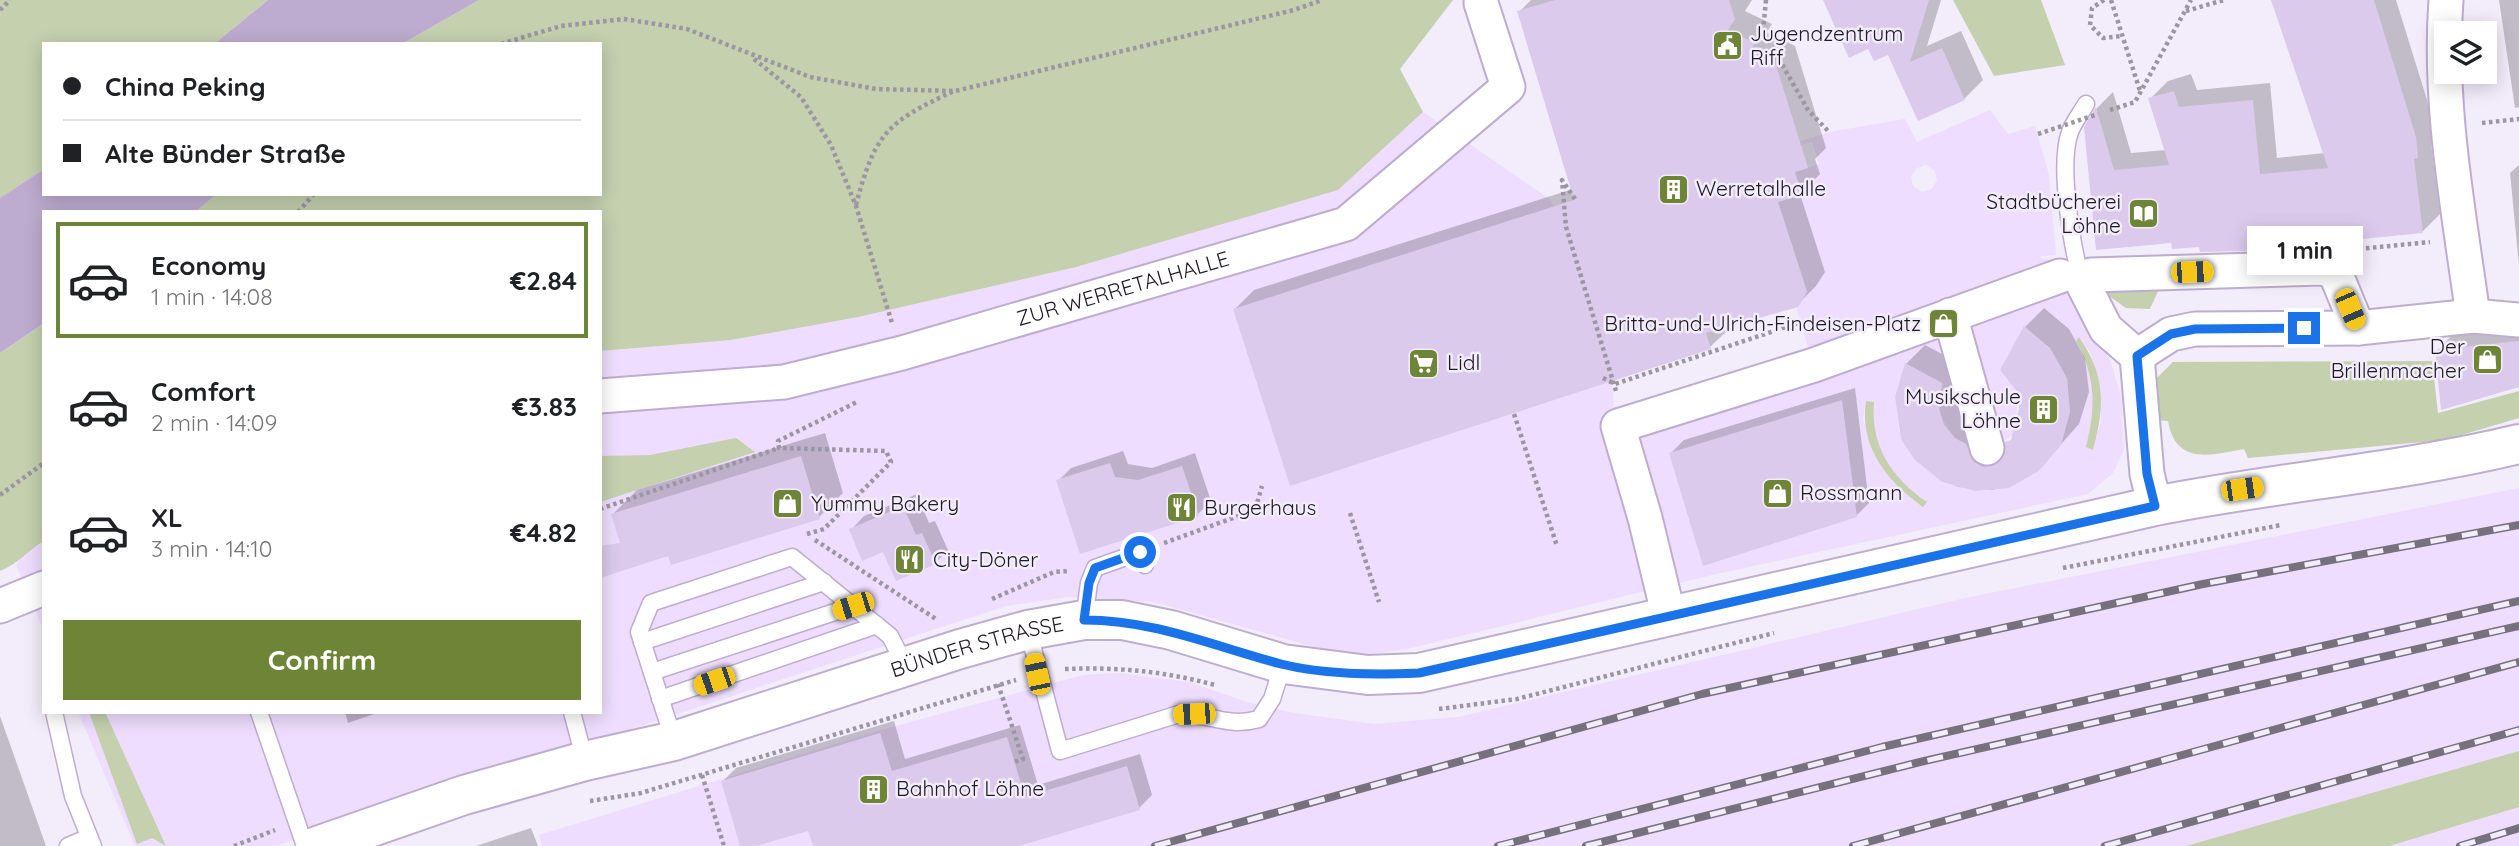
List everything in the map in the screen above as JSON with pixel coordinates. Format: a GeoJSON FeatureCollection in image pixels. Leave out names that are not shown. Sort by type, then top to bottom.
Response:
{"type":"FeatureCollection","features":[{"type":"Feature","properties":{"kind":"main road","name":"BÜNDER STRASSE"},"geometry":{"type":"LineString","coordinates":[[317,846],[464,795],[585,761],[674,741],[906,667],[1028,631],[1084,620],[1122,620],[1171,631],[1283,664],[1368,675],[1419,673],[2155,506],[2242,489],[2392,469],[2519,444]]}},
{"type":"Feature","properties":{"kind":"street"},"geometry":{"type":"LineString","coordinates":[[2446,0],[2443,40],[2449,126],[2473,316]]}},
{"type":"Feature","properties":{"kind":"street","name":"ZUR WERRETALHALLE"},"geometry":{"type":"LineString","coordinates":[[602,396],[784,382],[902,353],[1346,224],[1508,87],[1481,3]]}},
{"type":"Feature","properties":{"kind":"street"},"geometry":{"type":"LineString","coordinates":[[1669,617],[1645,518],[1618,426],[1814,365],[1950,316],[2091,275],[2323,268],[2335,272],[2358,328]]}},
{"type":"Feature","properties":{"kind":"street"},"geometry":{"type":"LineString","coordinates":[[2071,279],[2106,329],[2137,356],[2147,474],[2155,506]]}},
{"type":"Feature","properties":{"kind":"street"},"geometry":{"type":"LineString","coordinates":[[1950,316],[1987,448]]}},
{"type":"Feature","properties":{"kind":"street"},"geometry":{"type":"LineString","coordinates":[[2137,356],[2171,334],[2195,329],[2358,328],[2473,316],[2519,320]]}},
{"type":"Feature","properties":{"kind":"street"},"geometry":{"type":"LineString","coordinates":[[0,606],[42,589]]}},
{"type":"Feature","properties":{"kind":"lane"},"geometry":{"type":"LineString","coordinates":[[2071,279],[2076,261],[2065,167],[2070,131],[2092,109]]}},
{"type":"Feature","properties":{"kind":"lane"},"geometry":{"type":"LineString","coordinates":[[674,741],[639,632],[651,603],[792,557],[890,636],[906,667]]}},
{"type":"Feature","properties":{"kind":"lane"},"geometry":{"type":"LineString","coordinates":[[1084,620],[1089,583],[1095,568],[1143,559]]}},
{"type":"Feature","properties":{"kind":"lane"},"geometry":{"type":"LineString","coordinates":[[642,642],[824,582]]}},
{"type":"Feature","properties":{"kind":"lane"},"geometry":{"type":"LineString","coordinates":[[652,673],[853,606]]}},
{"type":"Feature","properties":{"kind":"lane"},"geometry":{"type":"LineString","coordinates":[[660,699],[877,625]]}},
{"type":"Feature","properties":{"kind":"lane"},"geometry":{"type":"LineString","coordinates":[[1028,631],[1037,674],[1060,751],[1179,714],[1194,714],[1224,723],[1243,724],[1259,719],[1272,699],[1283,664]]}},
{"type":"Feature","properties":{"kind":"lane"},"geometry":{"type":"LineString","coordinates":[[54,714],[73,796],[91,842],[68,846]]}},
{"type":"Feature","properties":{"kind":"lane"},"geometry":{"type":"LineString","coordinates":[[259,714],[305,846]]}},
{"type":"Feature","properties":{"kind":"lane"},"geometry":{"type":"LineString","coordinates":[[573,714],[585,761]]}},
{"type":"Feature","properties":{"kind":"path"},"geometry":{"type":"LineString","coordinates":[[0,9],[10,0]]}},
{"type":"Feature","properties":{"kind":"path"},"geometry":{"type":"LineString","coordinates":[[856,206],[867,164],[891,125],[955,91],[1294,10],[1322,0]]}},
{"type":"Feature","properties":{"kind":"path"},"geometry":{"type":"LineString","coordinates":[[1766,0],[1763,32],[1808,110],[1829,132]]}},
{"type":"Feature","properties":{"kind":"path"},"geometry":{"type":"LineString","coordinates":[[2104,0],[2092,8],[2089,18],[2094,32],[2103,38],[2123,36]]}},
{"type":"Feature","properties":{"kind":"path"},"geometry":{"type":"LineString","coordinates":[[2111,0],[2140,92]]}},
{"type":"Feature","properties":{"kind":"path"},"geometry":{"type":"LineString","coordinates":[[2038,134],[2092,109],[2135,102],[2191,0]]}},
{"type":"Feature","properties":{"kind":"path"},"geometry":{"type":"LineString","coordinates":[[2185,11],[2224,0]]}},
{"type":"Feature","properties":{"kind":"path"},"geometry":{"type":"LineString","coordinates":[[508,42],[561,26],[624,19],[687,29],[810,77],[876,89],[955,91]]}},
{"type":"Feature","properties":{"kind":"path"},"geometry":{"type":"LineString","coordinates":[[751,56],[801,97],[831,145],[856,206],[902,353]]}},
{"type":"Feature","properties":{"kind":"path"},"geometry":{"type":"LineString","coordinates":[[1575,199],[1562,180],[1566,227],[1615,384],[1618,426]]}},
{"type":"Feature","properties":{"kind":"path"},"geometry":{"type":"LineString","coordinates":[[300,210],[312,196]]}},
{"type":"Feature","properties":{"kind":"path"},"geometry":{"type":"LineString","coordinates":[[1603,378],[1615,384],[1801,322]]}},
{"type":"Feature","properties":{"kind":"path"},"geometry":{"type":"LineString","coordinates":[[779,448],[778,441],[861,400]]}},
{"type":"Feature","properties":{"kind":"path"},"geometry":{"type":"LineString","coordinates":[[1514,414],[1557,546]]}},
{"type":"Feature","properties":{"kind":"path"},"geometry":{"type":"LineString","coordinates":[[602,508],[779,448],[886,451],[891,462],[824,529],[795,538]]}},
{"type":"Feature","properties":{"kind":"path"},"geometry":{"type":"LineString","coordinates":[[0,495],[42,464]]}},
{"type":"Feature","properties":{"kind":"path"},"geometry":{"type":"LineString","coordinates":[[1143,559],[1255,510],[1262,486]]}},
{"type":"Feature","properties":{"kind":"path"},"geometry":{"type":"LineString","coordinates":[[1350,513],[1379,602]]}},
{"type":"Feature","properties":{"kind":"path"},"geometry":{"type":"LineString","coordinates":[[807,534],[939,621]]}},
{"type":"Feature","properties":{"kind":"path"},"geometry":{"type":"LineString","coordinates":[[972,692],[1058,669],[1119,667],[1178,675],[1218,686]]}},
{"type":"Feature","properties":{"kind":"path"},"geometry":{"type":"LineString","coordinates":[[998,684],[1023,759],[1014,762]]}},
{"type":"Feature","properties":{"kind":"path"},"geometry":{"type":"LineString","coordinates":[[702,775],[724,846]]}},
{"type":"Feature","properties":{"kind":"shaded area"},"geometry":{"type":"Polygon","coordinates":[[[268,0],[479,0],[406,42],[216,42],[268,0]]]}},
{"type":"Feature","properties":{"kind":"shaded area"},"geometry":{"type":"Polygon","coordinates":[[[1990,110],[2008,134],[2035,126],[2049,175],[2056,255],[2041,256],[2042,259],[2058,258],[2060,276],[2076,309],[2110,359],[2121,397],[2124,450],[2113,473],[2088,494],[1712,575],[1407,649],[1367,655],[1322,649],[1154,602],[1069,597],[1006,606],[275,846],[135,846],[79,714],[602,714],[602,351],[731,340],[1338,190],[1423,112],[1551,200],[1613,390],[1615,435],[1816,375],[1796,307],[1807,290],[1778,202],[1802,195],[1795,172],[1819,164],[1812,142],[1788,149],[1791,144],[1829,132],[1905,119],[1917,142],[1990,110]],[[1926,165],[1917,168],[1911,176],[1913,186],[1922,192],[1932,189],[1937,180],[1935,171],[1926,165]],[[2024,327],[2003,365],[2016,390],[2017,415],[2025,417],[2017,432],[1996,446],[1970,446],[1955,438],[1941,417],[1939,400],[1944,384],[1905,364],[1895,397],[1899,430],[1915,460],[1942,482],[1975,491],[2009,488],[2039,471],[2061,445],[2070,412],[2067,378],[2050,348],[2024,327]],[[2079,337],[2076,342],[2090,373],[2095,397],[2087,447],[2093,450],[2101,420],[2101,389],[2090,352],[2079,337]],[[1866,401],[1863,419],[1873,453],[1900,490],[1927,501],[1907,487],[1890,468],[1878,445],[1872,420],[1874,402],[1866,401]]]}},
{"type":"Feature","properties":{"kind":"shaded area"},"geometry":{"type":"Polygon","coordinates":[[[42,170],[42,196],[215,196],[197,210],[42,210],[42,324],[0,353],[0,198],[42,170]]]}},
{"type":"Feature","properties":{"kind":"shaded area"},"geometry":{"type":"Polygon","coordinates":[[[2519,488],[2519,846],[542,846],[539,835],[881,730],[1083,675],[1119,673],[1189,682],[1250,703],[1295,713],[1374,724],[1458,717],[1965,598],[2519,488]]]}},
{"type":"Feature","properties":{"kind":"shaded area"},"geometry":{"type":"Polygon","coordinates":[[[42,542],[42,626],[16,565],[25,552],[42,542]]]}},
{"type":"Feature","properties":{"kind":"green space"},"geometry":{"type":"Polygon","coordinates":[[[0,0],[268,0],[216,42],[42,42],[42,170],[0,198],[0,0]]]}},
{"type":"Feature","properties":{"kind":"green space"},"geometry":{"type":"Polygon","coordinates":[[[479,0],[1453,0],[1400,69],[1423,112],[1338,190],[1076,267],[858,317],[731,340],[602,351],[602,210],[197,210],[215,196],[602,196],[602,42],[406,42],[479,0]]]}},
{"type":"Feature","properties":{"kind":"green space"},"geometry":{"type":"Polygon","coordinates":[[[1953,0],[2041,0],[2065,65],[1994,76],[1953,0]]]}},
{"type":"Feature","properties":{"kind":"green space"},"geometry":{"type":"Polygon","coordinates":[[[2162,282],[2150,309],[2126,308],[2106,294],[2106,287],[2162,282]]]}},
{"type":"Feature","properties":{"kind":"green space"},"geometry":{"type":"Polygon","coordinates":[[[42,324],[42,542],[0,571],[0,353],[42,324]]]}},
{"type":"Feature","properties":{"kind":"green space"},"geometry":{"type":"Polygon","coordinates":[[[2079,337],[2094,365],[2101,392],[2100,419],[2093,450],[2086,447],[2093,406],[2091,380],[2076,341],[2079,337]]]}},
{"type":"Feature","properties":{"kind":"green space"},"geometry":{"type":"Polygon","coordinates":[[[2432,361],[2438,413],[2519,391],[2519,418],[2445,440],[2248,458],[2244,449],[2208,455],[2187,451],[2172,435],[2168,421],[2154,420],[2152,383],[2173,362],[2432,361]]]}},
{"type":"Feature","properties":{"kind":"green space"},"geometry":{"type":"Polygon","coordinates":[[[1866,401],[1874,402],[1876,433],[1886,460],[1903,482],[1927,502],[1923,507],[1898,486],[1878,462],[1867,433],[1866,401]]]}},
{"type":"Feature","properties":{"kind":"green space"},"geometry":{"type":"Polygon","coordinates":[[[736,438],[755,452],[602,501],[602,456],[650,455],[736,438]]]}},
{"type":"Feature","properties":{"kind":"green space"},"geometry":{"type":"Polygon","coordinates":[[[90,714],[106,714],[166,846],[152,838],[137,844],[90,714]]]}},
{"type":"Feature","properties":{"kind":"green space"},"geometry":{"type":"Polygon","coordinates":[[[2519,751],[2519,807],[2389,846],[2186,846],[2519,751]]]}},
{"type":"Feature","properties":{"kind":"building"},"geometry":{"type":"Polygon","coordinates":[[[1555,0],[1729,0],[1735,19],[1728,30],[1755,43],[1750,51],[1776,65],[1808,168],[1795,172],[1802,195],[1778,202],[1807,292],[1798,307],[1706,333],[1711,349],[1290,486],[1233,309],[1574,200],[1517,11],[1555,0]]]}},
{"type":"Feature","properties":{"kind":"building"},"geometry":{"type":"Polygon","coordinates":[[[1823,0],[1929,0],[1910,62],[1942,48],[1965,100],[1918,121],[1888,55],[1874,61],[1868,49],[1849,58],[1823,0]]]}},
{"type":"Feature","properties":{"kind":"building"},"geometry":{"type":"Polygon","coordinates":[[[2271,0],[2374,0],[2416,137],[2418,158],[2414,159],[2423,233],[2242,251],[2200,252],[2199,247],[2172,249],[2171,243],[2096,250],[2084,127],[2096,107],[2114,170],[2169,165],[2148,98],[2174,91],[2179,107],[2253,100],[2260,174],[2328,168],[2271,0]]]}},
{"type":"Feature","properties":{"kind":"building","name":"Musikschule Löhne"},"geometry":{"type":"Polygon","coordinates":[[[2024,326],[2050,348],[2067,378],[2070,412],[2061,445],[2039,471],[2009,488],[1975,491],[1942,482],[1915,460],[1901,439],[1895,397],[1905,363],[1942,383],[1939,409],[1944,425],[1955,438],[1966,444],[1974,462],[1983,467],[1993,466],[2005,453],[2005,442],[2011,440],[2019,409],[2016,390],[2000,370],[2024,326]]]}},
{"type":"Feature","properties":{"kind":"building"},"geometry":{"type":"Polygon","coordinates":[[[2519,341],[2519,387],[2441,410],[2435,350],[2519,341]]]}},
{"type":"Feature","properties":{"kind":"building","name":"Rossmann"},"geometry":{"type":"Polygon","coordinates":[[[1842,400],[1857,517],[1703,566],[1669,453],[1842,400]]]}},
{"type":"Feature","properties":{"kind":"building"},"geometry":{"type":"Polygon","coordinates":[[[801,456],[820,519],[671,565],[668,556],[602,577],[602,546],[620,543],[611,514],[801,456]]]}},
{"type":"Feature","properties":{"kind":"building"},"geometry":{"type":"Polygon","coordinates":[[[1110,463],[1115,477],[1138,480],[1182,466],[1199,516],[1080,554],[1056,480],[1110,463]]]}},
{"type":"Feature","properties":{"kind":"building"},"geometry":{"type":"Polygon","coordinates":[[[903,506],[916,535],[922,533],[936,564],[896,581],[883,552],[862,561],[849,529],[903,506]]]}},
{"type":"Feature","properties":{"kind":"building","name":"Bahnhof Löhne"},"geometry":{"type":"Polygon","coordinates":[[[880,733],[892,771],[1007,737],[1025,797],[1127,766],[1140,810],[1019,846],[813,846],[808,831],[756,846],[740,846],[721,781],[880,733]]]}},
{"type":"Feature","properties":{"kind":"railway"},"geometry":{"type":"LineString","coordinates":[[1155,846],[1702,694],[2203,584],[2519,525]]}},
{"type":"Feature","properties":{"kind":"railway"},"geometry":{"type":"LineString","coordinates":[[1498,846],[1882,747],[2519,601]]}},
{"type":"Feature","properties":{"kind":"railway"},"geometry":{"type":"LineString","coordinates":[[1586,846],[1920,762],[2519,626]]}},
{"type":"Feature","properties":{"kind":"railway"},"geometry":{"type":"LineString","coordinates":[[1853,846],[2519,662]]}},
{"type":"Feature","properties":{"kind":"railway"},"geometry":{"type":"LineString","coordinates":[[2105,846],[2519,730]]}},
{"type":"Feature","properties":{"kind":"railway"},"geometry":{"type":"LineString","coordinates":[[2460,846],[2519,828]]}},
{"type":"Feature","properties":{"kind":"place","name":"Jugendzentrum Riff"},"geometry":{"type":"Point","coordinates":[1727,46]}},
{"type":"Feature","properties":{"kind":"place","name":"Werretalhalle"},"geometry":{"type":"Point","coordinates":[1673,189]}},
{"type":"Feature","properties":{"kind":"place","name":"Stadtbücherei Löhne"},"geometry":{"type":"Point","coordinates":[2144,214]}},
{"type":"Feature","properties":{"kind":"place","name":"Britta-und-Ulrich-Findeisen-Platz"},"geometry":{"type":"Point","coordinates":[1944,324]}},
{"type":"Feature","properties":{"kind":"place","name":"Der Brillenmacher"},"geometry":{"type":"Point","coordinates":[2488,359]}},
{"type":"Feature","properties":{"kind":"place","name":"Lidl"},"geometry":{"type":"Point","coordinates":[1424,363]}},
{"type":"Feature","properties":{"kind":"place","name":"Musikschule Löhne"},"geometry":{"type":"Point","coordinates":[2044,409]}},
{"type":"Feature","properties":{"kind":"place","name":"Rossmann"},"geometry":{"type":"Point","coordinates":[1777,493]}},
{"type":"Feature","properties":{"kind":"place","name":"Yummy Bakery"},"geometry":{"type":"Point","coordinates":[788,504]}},
{"type":"Feature","properties":{"kind":"place","name":"Burgerhaus"},"geometry":{"type":"Point","coordinates":[1181,508]}},
{"type":"Feature","properties":{"kind":"place","name":"City-Döner"},"geometry":{"type":"Point","coordinates":[910,560]}},
{"type":"Feature","properties":{"kind":"place","name":"Bahnhof Löhne"},"geometry":{"type":"Point","coordinates":[873,789]}},
{"type":"Feature","properties":{"kind":"route"},"geometry":{"type":"LineString","coordinates":[[1140,552],[1095,568],[1089,583],[1084,620],[1122,620],[1171,631],[1283,664],[1368,675],[1419,673],[2155,506],[2147,474],[2137,356],[2171,334],[2195,329],[2304,328]]}}]}
